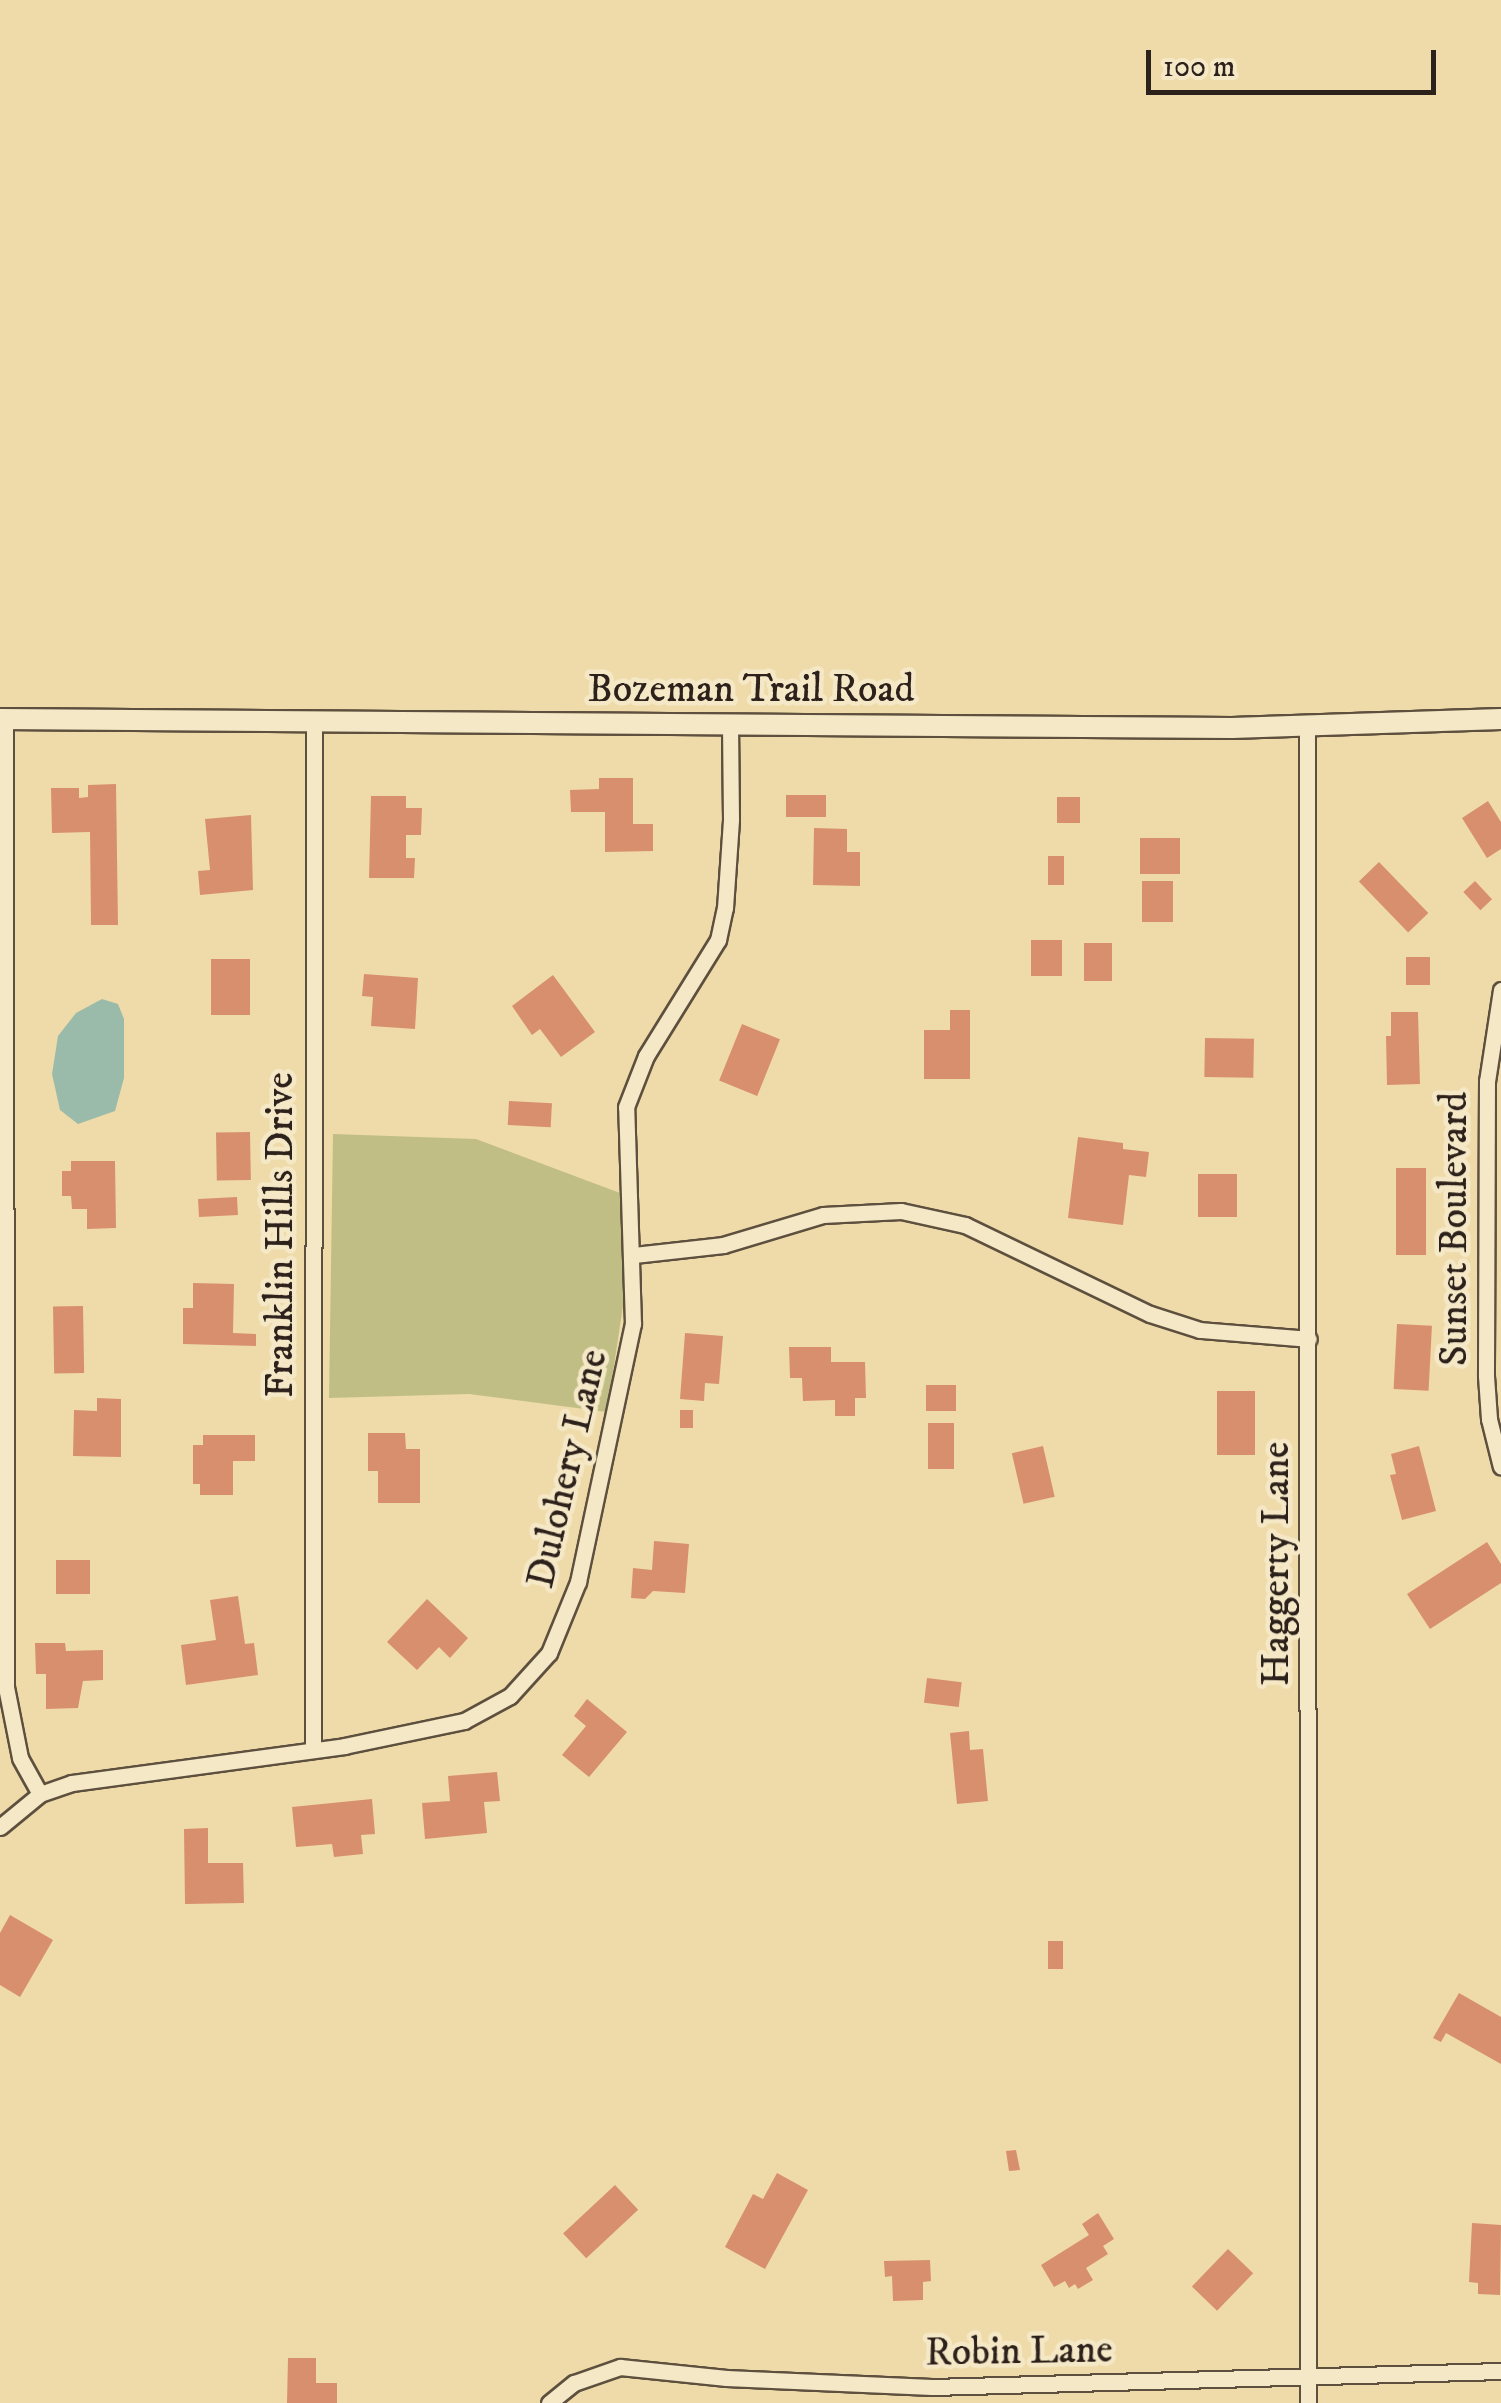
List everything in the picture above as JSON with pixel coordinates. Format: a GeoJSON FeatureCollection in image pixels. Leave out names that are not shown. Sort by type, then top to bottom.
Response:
{"type":"FeatureCollection","features":[{"type":"Feature","properties":{"kind":"street","name":"Bozeman Trail Road"},"geometry":{"type":"LineString","coordinates":[[3,720],[730,726],[1307,724],[1501,718]]}},
{"type":"Feature","properties":{"kind":"street"},"geometry":{"type":"LineString","coordinates":[[3,720],[6,1687],[20,1758],[40,1794]]}},
{"type":"Feature","properties":{"kind":"street","name":"Franklin Hills Drive"},"geometry":{"type":"LineString","coordinates":[[313,1749],[314,721]]}},
{"type":"Feature","properties":{"kind":"street","name":"Haggerty Lane"},"geometry":{"type":"LineString","coordinates":[[1307,724],[1308,2403]]}},
{"type":"Feature","properties":{"kind":"street","name":"Dulohery Lane"},"geometry":{"type":"LineString","coordinates":[[0,1828],[40,1794],[72,1783],[433,1731],[464,1721],[510,1696],[550,1653],[578,1582],[624,1382],[633,1324],[634,1255],[626,1107],[646,1056],[718,940],[730,875],[730,726]]}},
{"type":"Feature","properties":{"kind":"street","name":"Sunset Boulevard"},"geometry":{"type":"LineString","coordinates":[[1501,990],[1488,1080],[1486,1376],[1489,1419],[1501,1468]]}},
{"type":"Feature","properties":{"kind":"street"},"geometry":{"type":"LineString","coordinates":[[634,1255],[723,1244],[822,1215],[901,1211],[965,1225],[1150,1314],[1200,1330],[1310,1339]]}},
{"type":"Feature","properties":{"kind":"street","name":"Robin Lane"},"geometry":{"type":"LineString","coordinates":[[549,2403],[574,2383],[620,2367],[932,2395],[1501,2371]]}},
{"type":"Feature","properties":{"kind":"shaded area"},"geometry":{"type":"Polygon","coordinates":[[[102,999],[118,1004],[124,1019],[124,1078],[115,1111],[78,1124],[60,1110],[52,1074],[58,1036],[76,1013],[102,999]]]}},
{"type":"Feature","properties":{"kind":"shaded area"},"geometry":{"type":"Polygon","coordinates":[[[333,1134],[476,1139],[620,1193],[624,1299],[607,1412],[469,1394],[329,1398],[333,1134]]]}},
{"type":"Feature","properties":{"kind":"building"},"geometry":{"type":"Polygon","coordinates":[[[599,778],[633,778],[633,824],[653,824],[653,851],[605,852],[605,812],[571,812],[570,790],[599,789],[599,778]]]}},
{"type":"Feature","properties":{"kind":"building"},"geometry":{"type":"Polygon","coordinates":[[[116,784],[118,925],[91,925],[90,832],[52,833],[51,788],[79,788],[79,798],[88,797],[88,785],[116,784]]]}},
{"type":"Feature","properties":{"kind":"building"},"geometry":{"type":"Polygon","coordinates":[[[786,795],[826,795],[826,817],[786,817],[786,795]]]}},
{"type":"Feature","properties":{"kind":"building"},"geometry":{"type":"Polygon","coordinates":[[[371,796],[406,796],[406,808],[422,808],[421,835],[406,835],[406,858],[415,858],[414,878],[369,878],[371,796]]]}},
{"type":"Feature","properties":{"kind":"building"},"geometry":{"type":"Polygon","coordinates":[[[1057,797],[1080,797],[1080,823],[1057,823],[1057,797]]]}},
{"type":"Feature","properties":{"kind":"building"},"geometry":{"type":"Polygon","coordinates":[[[1488,801],[1501,822],[1501,849],[1487,858],[1462,818],[1488,801]]]}},
{"type":"Feature","properties":{"kind":"building"},"geometry":{"type":"Polygon","coordinates":[[[251,815],[253,890],[200,895],[198,871],[210,870],[205,819],[251,815]]]}},
{"type":"Feature","properties":{"kind":"building"},"geometry":{"type":"Polygon","coordinates":[[[814,828],[847,829],[847,852],[860,852],[860,886],[813,885],[814,828]]]}},
{"type":"Feature","properties":{"kind":"building"},"geometry":{"type":"Polygon","coordinates":[[[1140,838],[1180,838],[1180,874],[1140,874],[1140,838]]]}},
{"type":"Feature","properties":{"kind":"building"},"geometry":{"type":"Polygon","coordinates":[[[1048,856],[1064,856],[1064,885],[1048,885],[1048,856]]]}},
{"type":"Feature","properties":{"kind":"building"},"geometry":{"type":"Polygon","coordinates":[[[1379,862],[1428,913],[1408,933],[1359,881],[1379,862]]]}},
{"type":"Feature","properties":{"kind":"building"},"geometry":{"type":"Polygon","coordinates":[[[1142,881],[1173,881],[1173,922],[1142,922],[1142,881]]]}},
{"type":"Feature","properties":{"kind":"building"},"geometry":{"type":"Polygon","coordinates":[[[1475,881],[1492,899],[1480,910],[1463,892],[1475,881]]]}},
{"type":"Feature","properties":{"kind":"building"},"geometry":{"type":"Polygon","coordinates":[[[1031,940],[1062,940],[1062,976],[1031,976],[1031,940]]]}},
{"type":"Feature","properties":{"kind":"building"},"geometry":{"type":"Polygon","coordinates":[[[1084,943],[1112,943],[1112,981],[1084,981],[1084,943]]]}},
{"type":"Feature","properties":{"kind":"building"},"geometry":{"type":"Polygon","coordinates":[[[1406,957],[1430,957],[1430,985],[1406,985],[1406,957]]]}},
{"type":"Feature","properties":{"kind":"building"},"geometry":{"type":"Polygon","coordinates":[[[211,959],[250,959],[250,1015],[211,1015],[211,959]]]}},
{"type":"Feature","properties":{"kind":"building"},"geometry":{"type":"Polygon","coordinates":[[[364,974],[418,978],[415,1029],[371,1026],[373,997],[362,996],[364,974]]]}},
{"type":"Feature","properties":{"kind":"building"},"geometry":{"type":"Polygon","coordinates":[[[553,975],[595,1032],[561,1057],[540,1029],[532,1035],[512,1006],[553,975]]]}},
{"type":"Feature","properties":{"kind":"building"},"geometry":{"type":"Polygon","coordinates":[[[950,1010],[970,1010],[970,1079],[924,1079],[924,1030],[950,1030],[950,1010]]]}},
{"type":"Feature","properties":{"kind":"building"},"geometry":{"type":"Polygon","coordinates":[[[1391,1012],[1418,1012],[1420,1084],[1387,1085],[1386,1036],[1391,1036],[1391,1012]]]}},
{"type":"Feature","properties":{"kind":"building"},"geometry":{"type":"Polygon","coordinates":[[[742,1024],[780,1039],[757,1096],[719,1081],[742,1024]]]}},
{"type":"Feature","properties":{"kind":"building"},"geometry":{"type":"Polygon","coordinates":[[[1205,1038],[1254,1039],[1253,1078],[1204,1077],[1205,1038]]]}},
{"type":"Feature","properties":{"kind":"building"},"geometry":{"type":"Polygon","coordinates":[[[509,1101],[552,1103],[551,1127],[508,1125],[509,1101]]]}},
{"type":"Feature","properties":{"kind":"building"},"geometry":{"type":"Polygon","coordinates":[[[250,1132],[251,1180],[217,1181],[216,1133],[250,1132]]]}},
{"type":"Feature","properties":{"kind":"building"},"geometry":{"type":"Polygon","coordinates":[[[1078,1137],[1123,1143],[1123,1149],[1149,1152],[1146,1177],[1129,1175],[1123,1225],[1068,1218],[1078,1137]]]}},
{"type":"Feature","properties":{"kind":"building"},"geometry":{"type":"Polygon","coordinates":[[[71,1161],[115,1161],[116,1228],[87,1229],[87,1209],[72,1209],[71,1196],[62,1196],[62,1171],[71,1171],[71,1161]]]}},
{"type":"Feature","properties":{"kind":"building"},"geometry":{"type":"Polygon","coordinates":[[[1396,1168],[1426,1168],[1426,1255],[1396,1255],[1396,1168]]]}},
{"type":"Feature","properties":{"kind":"building"},"geometry":{"type":"Polygon","coordinates":[[[1198,1174],[1237,1174],[1237,1217],[1198,1217],[1198,1174]]]}},
{"type":"Feature","properties":{"kind":"building"},"geometry":{"type":"Polygon","coordinates":[[[237,1197],[238,1215],[199,1217],[198,1199],[237,1197]]]}},
{"type":"Feature","properties":{"kind":"building"},"geometry":{"type":"Polygon","coordinates":[[[193,1283],[234,1284],[233,1333],[256,1334],[256,1346],[183,1344],[183,1308],[193,1308],[193,1283]]]}},
{"type":"Feature","properties":{"kind":"building"},"geometry":{"type":"Polygon","coordinates":[[[83,1306],[84,1373],[54,1374],[53,1307],[83,1306]]]}},
{"type":"Feature","properties":{"kind":"building"},"geometry":{"type":"Polygon","coordinates":[[[1397,1324],[1432,1326],[1429,1391],[1394,1389],[1397,1324]]]}},
{"type":"Feature","properties":{"kind":"building"},"geometry":{"type":"Polygon","coordinates":[[[685,1333],[723,1336],[719,1384],[705,1383],[704,1401],[680,1399],[685,1333]]]}},
{"type":"Feature","properties":{"kind":"building"},"geometry":{"type":"Polygon","coordinates":[[[789,1347],[831,1347],[831,1362],[865,1362],[866,1398],[855,1398],[855,1416],[835,1416],[835,1400],[803,1401],[802,1378],[790,1378],[789,1347]]]}},
{"type":"Feature","properties":{"kind":"building"},"geometry":{"type":"Polygon","coordinates":[[[926,1385],[956,1385],[956,1411],[926,1411],[926,1385]]]}},
{"type":"Feature","properties":{"kind":"building"},"geometry":{"type":"Polygon","coordinates":[[[1217,1391],[1255,1391],[1255,1455],[1217,1455],[1217,1391]]]}},
{"type":"Feature","properties":{"kind":"building"},"geometry":{"type":"Polygon","coordinates":[[[97,1398],[121,1399],[121,1457],[73,1456],[74,1410],[97,1411],[97,1398]]]}},
{"type":"Feature","properties":{"kind":"building"},"geometry":{"type":"Polygon","coordinates":[[[680,1410],[693,1410],[693,1428],[680,1428],[680,1410]]]}},
{"type":"Feature","properties":{"kind":"building"},"geometry":{"type":"Polygon","coordinates":[[[928,1423],[954,1423],[954,1469],[928,1469],[928,1423]]]}},
{"type":"Feature","properties":{"kind":"building"},"geometry":{"type":"Polygon","coordinates":[[[368,1433],[405,1433],[406,1449],[420,1449],[420,1503],[378,1503],[378,1471],[368,1471],[368,1433]]]}},
{"type":"Feature","properties":{"kind":"building"},"geometry":{"type":"Polygon","coordinates":[[[203,1435],[255,1435],[255,1461],[233,1461],[233,1495],[200,1495],[200,1484],[193,1484],[193,1445],[203,1445],[203,1435]]]}},
{"type":"Feature","properties":{"kind":"building"},"geometry":{"type":"Polygon","coordinates":[[[1043,1446],[1055,1497],[1024,1504],[1012,1453],[1043,1446]]]}},
{"type":"Feature","properties":{"kind":"building"},"geometry":{"type":"Polygon","coordinates":[[[1419,1446],[1436,1511],[1402,1520],[1390,1475],[1396,1474],[1391,1454],[1419,1446]]]}},
{"type":"Feature","properties":{"kind":"building"},"geometry":{"type":"Polygon","coordinates":[[[654,1541],[689,1544],[685,1593],[653,1591],[645,1599],[631,1598],[633,1568],[652,1570],[654,1541]]]}},
{"type":"Feature","properties":{"kind":"building"},"geometry":{"type":"Polygon","coordinates":[[[1487,1542],[1501,1564],[1501,1583],[1430,1629],[1407,1594],[1487,1542]]]}},
{"type":"Feature","properties":{"kind":"building"},"geometry":{"type":"Polygon","coordinates":[[[56,1560],[90,1560],[90,1594],[56,1594],[56,1560]]]}},
{"type":"Feature","properties":{"kind":"building"},"geometry":{"type":"Polygon","coordinates":[[[238,1596],[245,1644],[254,1643],[258,1675],[186,1685],[181,1645],[216,1640],[210,1600],[238,1596]]]}},
{"type":"Feature","properties":{"kind":"building"},"geometry":{"type":"Polygon","coordinates":[[[427,1599],[468,1638],[450,1658],[439,1647],[417,1670],[387,1642],[427,1599]]]}},
{"type":"Feature","properties":{"kind":"building"},"geometry":{"type":"Polygon","coordinates":[[[35,1643],[65,1643],[66,1651],[103,1650],[103,1680],[83,1681],[78,1708],[46,1709],[46,1674],[36,1674],[35,1643]]]}},
{"type":"Feature","properties":{"kind":"building"},"geometry":{"type":"Polygon","coordinates":[[[927,1678],[962,1682],[959,1707],[924,1703],[927,1678]]]}},
{"type":"Feature","properties":{"kind":"building"},"geometry":{"type":"Polygon","coordinates":[[[587,1699],[627,1732],[589,1777],[562,1755],[586,1726],[574,1716],[587,1699]]]}},
{"type":"Feature","properties":{"kind":"building"},"geometry":{"type":"Polygon","coordinates":[[[969,1731],[970,1750],[983,1749],[988,1801],[957,1804],[950,1733],[969,1731]]]}},
{"type":"Feature","properties":{"kind":"building"},"geometry":{"type":"Polygon","coordinates":[[[497,1772],[500,1801],[484,1802],[487,1833],[425,1839],[422,1803],[450,1801],[448,1776],[497,1772]]]}},
{"type":"Feature","properties":{"kind":"building"},"geometry":{"type":"Polygon","coordinates":[[[372,1799],[375,1834],[361,1835],[363,1854],[334,1857],[332,1844],[296,1847],[292,1807],[372,1799]]]}},
{"type":"Feature","properties":{"kind":"building"},"geometry":{"type":"Polygon","coordinates":[[[208,1828],[208,1863],[243,1863],[244,1903],[185,1904],[184,1829],[208,1828]]]}},
{"type":"Feature","properties":{"kind":"building"},"geometry":{"type":"Polygon","coordinates":[[[10,1915],[53,1940],[20,1997],[0,1985],[0,1933],[10,1915]]]}},
{"type":"Feature","properties":{"kind":"building"},"geometry":{"type":"Polygon","coordinates":[[[1048,1941],[1063,1941],[1063,1969],[1048,1969],[1048,1941]]]}},
{"type":"Feature","properties":{"kind":"building"},"geometry":{"type":"Polygon","coordinates":[[[1459,1993],[1501,2017],[1501,2064],[1446,2033],[1441,2042],[1433,2038],[1459,1993]]]}},
{"type":"Feature","properties":{"kind":"building"},"geometry":{"type":"Polygon","coordinates":[[[1016,2150],[1020,2170],[1009,2171],[1006,2151],[1016,2150]]]}},
{"type":"Feature","properties":{"kind":"building"},"geometry":{"type":"Polygon","coordinates":[[[777,2173],[808,2190],[765,2269],[725,2247],[753,2194],[763,2199],[777,2173]]]}},
{"type":"Feature","properties":{"kind":"building"},"geometry":{"type":"Polygon","coordinates":[[[615,2185],[638,2210],[586,2258],[563,2233],[615,2185]]]}},
{"type":"Feature","properties":{"kind":"building"},"geometry":{"type":"Polygon","coordinates":[[[1098,2213],[1114,2239],[1103,2246],[1108,2254],[1086,2268],[1093,2280],[1078,2289],[1075,2284],[1069,2288],[1065,2281],[1054,2287],[1041,2265],[1089,2235],[1082,2224],[1098,2213]]]}},
{"type":"Feature","properties":{"kind":"building"},"geometry":{"type":"Polygon","coordinates":[[[1472,2223],[1501,2225],[1500,2295],[1478,2294],[1478,2283],[1469,2282],[1472,2223]]]}},
{"type":"Feature","properties":{"kind":"building"},"geometry":{"type":"Polygon","coordinates":[[[1228,2249],[1253,2273],[1217,2311],[1192,2286],[1228,2249]]]}},
{"type":"Feature","properties":{"kind":"building"},"geometry":{"type":"Polygon","coordinates":[[[930,2260],[931,2281],[923,2282],[923,2300],[893,2301],[892,2276],[885,2277],[884,2261],[930,2260]]]}},
{"type":"Feature","properties":{"kind":"building"},"geometry":{"type":"Polygon","coordinates":[[[288,2358],[316,2358],[316,2383],[337,2383],[337,2403],[287,2403],[288,2358]]]}}]}
